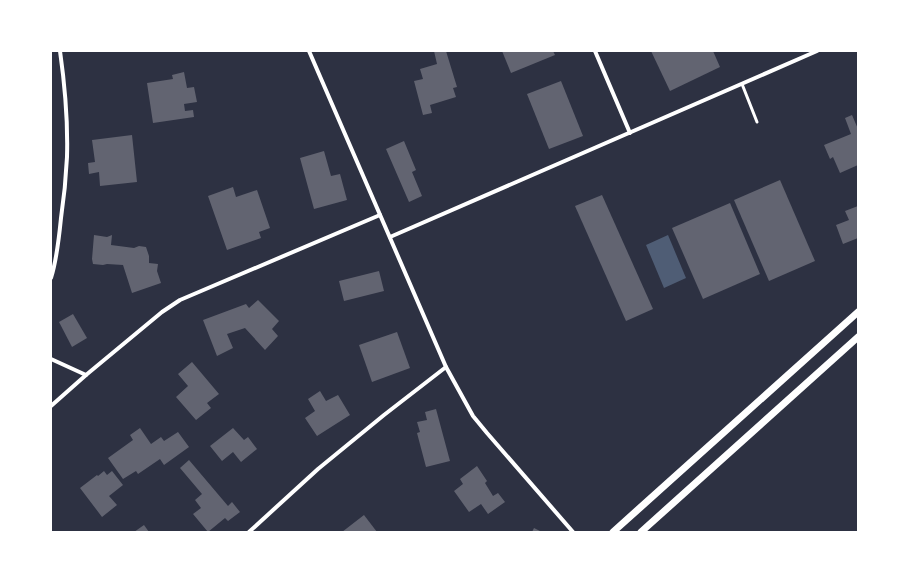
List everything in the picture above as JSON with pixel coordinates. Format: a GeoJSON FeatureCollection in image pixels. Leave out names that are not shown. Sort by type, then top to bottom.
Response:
{"type":"FeatureCollection","features":[{"type":"Feature","properties":{"kind":"street"},"geometry":{"type":"LineString","coordinates":[[51,278],[58,242],[67,156],[66,108],[60,51]]}},
{"type":"Feature","properties":{"kind":"street"},"geometry":{"type":"LineString","coordinates":[[309,51],[446,368],[473,416],[573,532]]}},
{"type":"Feature","properties":{"kind":"street"},"geometry":{"type":"LineString","coordinates":[[595,51],[630,133]]}},
{"type":"Feature","properties":{"kind":"street"},"geometry":{"type":"LineString","coordinates":[[390,237],[817,51]]}},
{"type":"Feature","properties":{"kind":"street"},"geometry":{"type":"LineString","coordinates":[[51,406],[162,312],[180,300],[380,215]]}},
{"type":"Feature","properties":{"kind":"street"},"geometry":{"type":"LineString","coordinates":[[613,532],[858,312]]}},
{"type":"Feature","properties":{"kind":"street"},"geometry":{"type":"LineString","coordinates":[[641,532],[858,336]]}},
{"type":"Feature","properties":{"kind":"street"},"geometry":{"type":"LineString","coordinates":[[51,359],[86,375]]}},
{"type":"Feature","properties":{"kind":"street"},"geometry":{"type":"LineString","coordinates":[[249,532],[318,469],[384,415],[446,368]]}},
{"type":"Feature","properties":{"kind":"lane"},"geometry":{"type":"LineString","coordinates":[[742,84],[757,122]]}},
{"type":"Feature","properties":{"kind":"water"},"geometry":{"type":"Polygon","coordinates":[[[668,235],[686,278],[664,288],[646,245],[668,235]]]}},
{"type":"Feature","properties":{"kind":"building"},"geometry":{"type":"Polygon","coordinates":[[[434,51],[446,51],[457,87],[453,88],[456,97],[430,105],[432,113],[423,115],[414,81],[423,79],[420,69],[437,64],[434,51]]]}},
{"type":"Feature","properties":{"kind":"building"},"geometry":{"type":"Polygon","coordinates":[[[502,51],[553,51],[555,55],[511,73],[502,51]]]}},
{"type":"Feature","properties":{"kind":"building"},"geometry":{"type":"Polygon","coordinates":[[[651,51],[713,51],[720,67],[670,91],[651,51]]]}},
{"type":"Feature","properties":{"kind":"building"},"geometry":{"type":"Polygon","coordinates":[[[184,72],[187,88],[194,87],[197,102],[184,104],[185,111],[193,110],[194,117],[153,123],[147,83],[173,79],[172,75],[184,72]]]}},
{"type":"Feature","properties":{"kind":"building"},"geometry":{"type":"Polygon","coordinates":[[[561,81],[583,136],[549,149],[527,94],[561,81]]]}},
{"type":"Feature","properties":{"kind":"building"},"geometry":{"type":"Polygon","coordinates":[[[852,115],[858,129],[858,165],[840,173],[833,157],[830,159],[824,145],[851,134],[845,118],[852,115]]]}},
{"type":"Feature","properties":{"kind":"building"},"geometry":{"type":"Polygon","coordinates":[[[132,135],[137,182],[100,186],[99,172],[89,174],[88,163],[95,162],[92,140],[132,135]]]}},
{"type":"Feature","properties":{"kind":"building"},"geometry":{"type":"Polygon","coordinates":[[[404,141],[416,170],[412,172],[422,196],[409,202],[386,149],[404,141]]]}},
{"type":"Feature","properties":{"kind":"building"},"geometry":{"type":"Polygon","coordinates":[[[324,151],[331,176],[340,174],[347,200],[314,209],[300,158],[324,151]]]}},
{"type":"Feature","properties":{"kind":"building"},"geometry":{"type":"Polygon","coordinates":[[[780,180],[815,261],[769,281],[734,200],[780,180]]]}},
{"type":"Feature","properties":{"kind":"building"},"geometry":{"type":"Polygon","coordinates":[[[233,187],[236,197],[257,190],[270,228],[259,232],[261,238],[227,250],[208,196],[233,187]]]}},
{"type":"Feature","properties":{"kind":"building"},"geometry":{"type":"Polygon","coordinates":[[[602,195],[653,309],[626,321],[575,206],[602,195]]]}},
{"type":"Feature","properties":{"kind":"building"},"geometry":{"type":"Polygon","coordinates":[[[730,203],[760,274],[703,299],[672,228],[730,203]]]}},
{"type":"Feature","properties":{"kind":"building"},"geometry":{"type":"Polygon","coordinates":[[[858,206],[858,238],[843,244],[836,225],[849,220],[845,211],[858,206]]]}},
{"type":"Feature","properties":{"kind":"building"},"geometry":{"type":"Polygon","coordinates":[[[94,235],[107,237],[112,235],[111,245],[134,248],[139,246],[146,247],[149,256],[149,263],[158,264],[157,271],[161,283],[132,293],[123,265],[93,264],[94,235]]]}},
{"type":"Feature","properties":{"kind":"building"},"geometry":{"type":"Polygon","coordinates":[[[379,271],[384,291],[344,301],[339,281],[379,271]]]}},
{"type":"Feature","properties":{"kind":"building"},"geometry":{"type":"Polygon","coordinates":[[[258,300],[279,321],[272,329],[278,336],[265,350],[245,328],[227,334],[233,348],[217,356],[203,320],[246,304],[249,308],[258,300]]]}},
{"type":"Feature","properties":{"kind":"building"},"geometry":{"type":"Polygon","coordinates":[[[73,314],[87,338],[72,347],[59,322],[73,314]]]}},
{"type":"Feature","properties":{"kind":"building"},"geometry":{"type":"Polygon","coordinates":[[[397,332],[410,368],[372,382],[359,345],[397,332]]]}},
{"type":"Feature","properties":{"kind":"building"},"geometry":{"type":"Polygon","coordinates":[[[192,362],[219,394],[207,403],[211,408],[196,420],[176,397],[188,386],[178,374],[192,362]]]}},
{"type":"Feature","properties":{"kind":"building"},"geometry":{"type":"Polygon","coordinates":[[[320,391],[326,401],[338,395],[350,415],[317,436],[305,418],[315,411],[308,399],[320,391]]]}},
{"type":"Feature","properties":{"kind":"building"},"geometry":{"type":"Polygon","coordinates":[[[436,409],[450,461],[426,467],[417,433],[420,432],[417,422],[427,420],[425,412],[436,409]]]}},
{"type":"Feature","properties":{"kind":"building"},"geometry":{"type":"Polygon","coordinates":[[[140,428],[151,444],[161,437],[164,441],[178,432],[189,447],[164,465],[160,459],[138,474],[136,471],[123,479],[108,458],[133,440],[130,435],[140,428]]]}},
{"type":"Feature","properties":{"kind":"building"},"geometry":{"type":"Polygon","coordinates":[[[233,428],[244,440],[248,437],[257,449],[241,462],[233,452],[222,461],[210,446],[233,428]]]}},
{"type":"Feature","properties":{"kind":"building"},"geometry":{"type":"Polygon","coordinates":[[[189,460],[228,506],[232,502],[240,512],[228,521],[225,518],[208,532],[193,514],[201,508],[195,500],[202,494],[180,468],[189,460]]]}},
{"type":"Feature","properties":{"kind":"building"},"geometry":{"type":"Polygon","coordinates":[[[477,466],[487,481],[485,483],[493,496],[498,493],[505,502],[488,514],[481,504],[469,512],[454,491],[463,484],[460,479],[477,466]]]}},
{"type":"Feature","properties":{"kind":"building"},"geometry":{"type":"Polygon","coordinates":[[[104,471],[107,475],[112,471],[123,485],[109,496],[117,505],[102,517],[80,488],[104,471]]]}},
{"type":"Feature","properties":{"kind":"building"},"geometry":{"type":"Polygon","coordinates":[[[364,515],[377,532],[342,532],[364,515]]]}},
{"type":"Feature","properties":{"kind":"building"},"geometry":{"type":"Polygon","coordinates":[[[144,525],[149,532],[134,532],[144,525]]]}},
{"type":"Feature","properties":{"kind":"building"},"geometry":{"type":"Polygon","coordinates":[[[534,528],[542,532],[532,532],[534,528]]]}}]}
